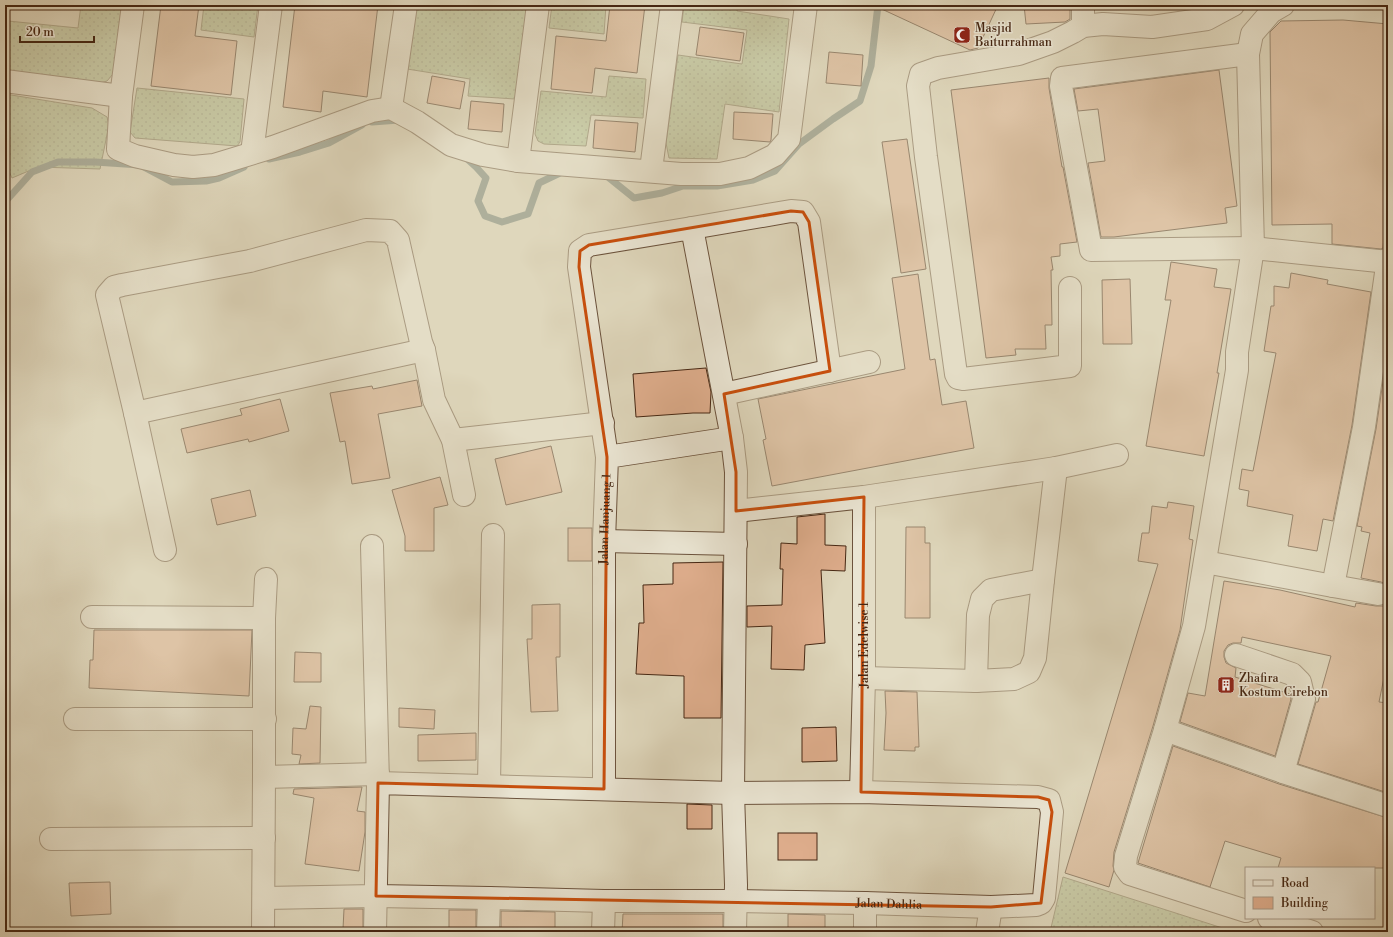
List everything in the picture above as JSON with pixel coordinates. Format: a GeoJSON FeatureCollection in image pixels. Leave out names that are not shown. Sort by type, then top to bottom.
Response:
{"type":"FeatureCollection","features":[{"type":"Feature","properties":{"kind":"street"},"geometry":{"type":"LineString","coordinates":[[133,5],[121,96],[118,149],[136,156],[174,165],[193,167],[214,165],[372,111],[391,108],[417,122],[452,146],[483,155],[518,161],[651,170],[681,174],[720,174],[749,168],[775,155],[789,139],[806,5]]}},
{"type":"Feature","properties":{"kind":"street"},"geometry":{"type":"LineString","coordinates":[[252,153],[271,5]]}},
{"type":"Feature","properties":{"kind":"street"},"geometry":{"type":"LineString","coordinates":[[391,108],[406,5]]}},
{"type":"Feature","properties":{"kind":"street"},"geometry":{"type":"LineString","coordinates":[[518,161],[538,5]]}},
{"type":"Feature","properties":{"kind":"street"},"geometry":{"type":"LineString","coordinates":[[651,170],[672,5]]}},
{"type":"Feature","properties":{"kind":"street"},"geometry":{"type":"LineString","coordinates":[[1070,288],[1070,366],[963,379],[958,378],[956,374],[927,165],[918,86],[921,74],[932,70],[1019,54],[1053,42],[1083,16],[1103,24],[1152,27],[1233,5]]}},
{"type":"Feature","properties":{"kind":"street"},"geometry":{"type":"LineString","coordinates":[[1245,911],[1130,874],[1125,867],[1126,856],[1165,730],[1194,626],[1237,370],[1237,352],[1253,248],[1248,54],[1252,34],[1271,12],[1284,5]]}},
{"type":"Feature","properties":{"kind":"street"},"geometry":{"type":"LineString","coordinates":[[1248,54],[1062,78],[1061,86],[1091,250],[1253,248],[1387,275]]}},
{"type":"Feature","properties":{"kind":"street"},"geometry":{"type":"LineString","coordinates":[[5,81],[121,96]]}},
{"type":"Feature","properties":{"kind":"street"},"geometry":{"type":"LineString","coordinates":[[735,932],[736,885],[733,793],[736,472],[732,438],[692,228],[791,211],[803,212],[809,222],[830,371]]}},
{"type":"Feature","properties":{"kind":"street","name":"Jalan Hanjuang 1"},"geometry":{"type":"LineString","coordinates":[[604,789],[604,542],[607,457],[580,267],[580,251],[589,245],[692,228]]}},
{"type":"Feature","properties":{"kind":"street"},"geometry":{"type":"LineString","coordinates":[[165,550],[136,413],[107,295],[114,287],[122,284],[250,261],[366,230],[390,231],[398,240],[424,350],[434,400],[453,440],[464,495]]}},
{"type":"Feature","properties":{"kind":"street"},"geometry":{"type":"LineString","coordinates":[[1333,586],[1364,427],[1387,275],[1388,258]]}},
{"type":"Feature","properties":{"kind":"street"},"geometry":{"type":"LineString","coordinates":[[136,413],[424,350]]}},
{"type":"Feature","properties":{"kind":"street"},"geometry":{"type":"LineString","coordinates":[[724,394],[869,362]]}},
{"type":"Feature","properties":{"kind":"street"},"geometry":{"type":"LineString","coordinates":[[453,440],[603,423]]}},
{"type":"Feature","properties":{"kind":"street"},"geometry":{"type":"LineString","coordinates":[[607,457],[732,438]]}},
{"type":"Feature","properties":{"kind":"street"},"geometry":{"type":"LineString","coordinates":[[736,511],[864,497],[1056,468],[1117,455]]}},
{"type":"Feature","properties":{"kind":"street"},"geometry":{"type":"LineString","coordinates":[[864,678],[976,681],[1014,678],[1029,672],[1035,658],[1056,468]]}},
{"type":"Feature","properties":{"kind":"street","name":"Jalan Edelwise 1"},"geometry":{"type":"LineString","coordinates":[[861,792],[864,678],[864,497]]}},
{"type":"Feature","properties":{"kind":"street"},"geometry":{"type":"LineString","coordinates":[[489,785],[493,535]]}},
{"type":"Feature","properties":{"kind":"street"},"geometry":{"type":"LineString","coordinates":[[604,542],[736,544]]}},
{"type":"Feature","properties":{"kind":"street"},"geometry":{"type":"LineString","coordinates":[[372,546],[378,778],[375,932]]}},
{"type":"Feature","properties":{"kind":"street"},"geometry":{"type":"LineString","coordinates":[[1205,562],[1378,594]]}},
{"type":"Feature","properties":{"kind":"street"},"geometry":{"type":"LineString","coordinates":[[263,932],[265,719],[264,618],[266,579]]}},
{"type":"Feature","properties":{"kind":"street"},"geometry":{"type":"LineString","coordinates":[[976,681],[978,615],[982,599],[991,590],[1043,580]]}},
{"type":"Feature","properties":{"kind":"street"},"geometry":{"type":"LineString","coordinates":[[92,617],[264,618]]}},
{"type":"Feature","properties":{"kind":"street"},"geometry":{"type":"LineString","coordinates":[[1236,655],[1292,674],[1300,682],[1304,698],[1283,772]]}},
{"type":"Feature","properties":{"kind":"street"},"geometry":{"type":"LineString","coordinates":[[75,719],[265,719]]}},
{"type":"Feature","properties":{"kind":"street"},"geometry":{"type":"LineString","coordinates":[[1165,730],[1283,772],[1388,806]]}},
{"type":"Feature","properties":{"kind":"street"},"geometry":{"type":"LineString","coordinates":[[264,777],[378,778],[489,785],[733,793],[861,792]]}},
{"type":"Feature","properties":{"kind":"street","name":"Jalan Dahlia"},"geometry":{"type":"LineString","coordinates":[[264,898],[376,896],[604,901],[736,901],[991,906],[1036,905],[1042,903],[1044,898],[1052,812],[1049,800],[1038,797],[861,792]]}},
{"type":"Feature","properties":{"kind":"street"},"geometry":{"type":"LineString","coordinates":[[52,839],[264,838]]}},
{"type":"Feature","properties":{"kind":"street"},"geometry":{"type":"LineString","coordinates":[[488,932],[489,898]]}},
{"type":"Feature","properties":{"kind":"street"},"geometry":{"type":"LineString","coordinates":[[603,932],[604,901]]}},
{"type":"Feature","properties":{"kind":"street"},"geometry":{"type":"LineString","coordinates":[[865,903],[865,932]]}},
{"type":"Feature","properties":{"kind":"street"},"geometry":{"type":"LineString","coordinates":[[987,932],[991,906]]}},
{"type":"Feature","properties":{"kind":"street"},"geometry":{"type":"LineString","coordinates":[[1272,919],[1312,932]]}},
{"type":"Feature","properties":{"kind":"highlighted area"},"geometry":{"type":"Polygon","coordinates":[[[791,211],[803,212],[809,222],[830,371],[724,394],[736,472],[736,511],[864,497],[861,792],[1038,797],[1049,800],[1052,812],[1041,903],[991,907],[376,896],[378,783],[604,789],[607,457],[579,267],[580,251],[589,245],[791,211]]]}},
{"type":"Feature","properties":{"kind":"green space"},"geometry":{"type":"Polygon","coordinates":[[[5,5],[10,5],[8,21],[78,28],[81,5],[124,5],[113,74],[107,81],[100,83],[5,70],[5,5]]]}},
{"type":"Feature","properties":{"kind":"green space"},"geometry":{"type":"Polygon","coordinates":[[[204,5],[258,5],[254,37],[201,30],[204,5]]]}},
{"type":"Feature","properties":{"kind":"green space"},"geometry":{"type":"Polygon","coordinates":[[[417,5],[527,5],[515,99],[468,96],[470,79],[407,69],[417,5]]]}},
{"type":"Feature","properties":{"kind":"green space"},"geometry":{"type":"Polygon","coordinates":[[[552,5],[606,5],[604,34],[549,28],[552,5]]]}},
{"type":"Feature","properties":{"kind":"green space"},"geometry":{"type":"Polygon","coordinates":[[[684,5],[738,5],[737,11],[789,19],[779,112],[725,104],[717,159],[669,158],[666,143],[678,55],[742,64],[747,30],[682,22],[684,5]]]}},
{"type":"Feature","properties":{"kind":"green space"},"geometry":{"type":"Polygon","coordinates":[[[609,76],[646,79],[643,118],[591,115],[586,146],[544,144],[538,141],[535,134],[541,91],[606,97],[609,76]]]}},
{"type":"Feature","properties":{"kind":"green space"},"geometry":{"type":"Polygon","coordinates":[[[137,88],[244,99],[240,142],[237,146],[135,138],[130,132],[137,88]]]}},
{"type":"Feature","properties":{"kind":"green space"},"geometry":{"type":"Polygon","coordinates":[[[5,94],[92,108],[107,117],[109,125],[100,169],[38,167],[12,178],[5,162],[5,94]]]}},
{"type":"Feature","properties":{"kind":"green space"},"geometry":{"type":"Polygon","coordinates":[[[1063,877],[1235,932],[1050,932],[1063,877]]]}},
{"type":"Feature","properties":{"kind":"building"},"geometry":{"type":"Polygon","coordinates":[[[161,5],[199,5],[195,36],[237,41],[231,95],[151,86],[161,5]]]}},
{"type":"Feature","properties":{"kind":"building"},"geometry":{"type":"Polygon","coordinates":[[[295,5],[378,5],[367,97],[323,91],[321,112],[283,107],[295,5]]]}},
{"type":"Feature","properties":{"kind":"building"},"geometry":{"type":"Polygon","coordinates":[[[610,5],[645,5],[637,73],[595,68],[592,93],[551,89],[556,36],[606,41],[610,5]]]}},
{"type":"Feature","properties":{"kind":"building","name":"Masjid Baiturrahman"},"geometry":{"type":"Polygon","coordinates":[[[873,5],[998,5],[978,48],[970,50],[873,5]]]}},
{"type":"Feature","properties":{"kind":"building"},"geometry":{"type":"Polygon","coordinates":[[[1024,5],[1070,5],[1070,19],[1065,22],[1026,24],[1024,5]]]}},
{"type":"Feature","properties":{"kind":"building"},"geometry":{"type":"Polygon","coordinates":[[[1343,20],[1388,24],[1388,192],[1383,248],[1381,249],[1332,244],[1332,224],[1272,225],[1270,32],[1281,21],[1343,20]]]}},
{"type":"Feature","properties":{"kind":"building"},"geometry":{"type":"Polygon","coordinates":[[[700,27],[744,33],[740,61],[696,55],[700,27]]]}},
{"type":"Feature","properties":{"kind":"building"},"geometry":{"type":"Polygon","coordinates":[[[829,52],[863,55],[861,86],[826,83],[829,52]]]}},
{"type":"Feature","properties":{"kind":"building"},"geometry":{"type":"Polygon","coordinates":[[[1219,70],[1237,206],[1225,208],[1227,223],[1114,237],[1101,237],[1088,163],[1105,161],[1098,109],[1078,111],[1074,89],[1219,70]]]}},
{"type":"Feature","properties":{"kind":"building"},"geometry":{"type":"Polygon","coordinates":[[[432,76],[465,82],[460,109],[427,103],[432,76]]]}},
{"type":"Feature","properties":{"kind":"building"},"geometry":{"type":"Polygon","coordinates":[[[1049,78],[1049,88],[1062,167],[1077,242],[1060,244],[1060,256],[1051,257],[1053,270],[1051,270],[1052,325],[1045,325],[1046,349],[1015,349],[1016,355],[986,358],[951,90],[1049,78]]]}},
{"type":"Feature","properties":{"kind":"building"},"geometry":{"type":"Polygon","coordinates":[[[471,101],[504,104],[502,132],[468,129],[471,101]]]}},
{"type":"Feature","properties":{"kind":"building"},"geometry":{"type":"Polygon","coordinates":[[[734,112],[773,114],[770,142],[733,139],[734,112]]]}},
{"type":"Feature","properties":{"kind":"building"},"geometry":{"type":"Polygon","coordinates":[[[595,120],[638,123],[635,152],[593,148],[595,120]]]}},
{"type":"Feature","properties":{"kind":"building"},"geometry":{"type":"Polygon","coordinates":[[[907,139],[926,269],[901,273],[882,142],[907,139]]]}},
{"type":"Feature","properties":{"kind":"building"},"geometry":{"type":"Polygon","coordinates":[[[1171,262],[1217,269],[1214,287],[1231,289],[1217,373],[1219,373],[1204,456],[1146,446],[1171,300],[1165,300],[1171,262]]]}},
{"type":"Feature","properties":{"kind":"building"},"geometry":{"type":"Polygon","coordinates":[[[1291,273],[1328,280],[1327,284],[1371,292],[1352,425],[1333,521],[1323,519],[1317,551],[1288,546],[1293,515],[1247,506],[1249,491],[1239,489],[1242,469],[1253,471],[1276,353],[1264,351],[1271,306],[1274,306],[1274,286],[1289,288],[1291,273]]]}},
{"type":"Feature","properties":{"kind":"building"},"geometry":{"type":"Polygon","coordinates":[[[918,274],[930,360],[935,359],[942,405],[966,401],[974,448],[772,486],[763,440],[766,439],[758,399],[905,369],[892,278],[918,274]]]}},
{"type":"Feature","properties":{"kind":"building"},"geometry":{"type":"Polygon","coordinates":[[[1130,279],[1132,344],[1103,344],[1102,280],[1130,279]]]}},
{"type":"Feature","properties":{"kind":"building"},"geometry":{"type":"Polygon","coordinates":[[[1388,347],[1388,587],[1386,584],[1381,582],[1361,578],[1370,533],[1361,531],[1362,527],[1357,526],[1376,429],[1388,347]]]}},
{"type":"Feature","properties":{"kind":"building"},"geometry":{"type":"Polygon","coordinates":[[[706,368],[711,392],[710,413],[636,417],[633,374],[706,368]]]}},
{"type":"Feature","properties":{"kind":"building"},"geometry":{"type":"Polygon","coordinates":[[[417,380],[422,406],[378,414],[390,478],[352,484],[345,441],[340,442],[330,393],[372,386],[373,389],[417,380]]]}},
{"type":"Feature","properties":{"kind":"building"},"geometry":{"type":"Polygon","coordinates":[[[280,399],[289,431],[249,442],[248,439],[187,453],[181,429],[242,415],[240,409],[280,399]]]}},
{"type":"Feature","properties":{"kind":"building"},"geometry":{"type":"Polygon","coordinates":[[[551,446],[562,492],[506,505],[495,459],[551,446]]]}},
{"type":"Feature","properties":{"kind":"building"},"geometry":{"type":"Polygon","coordinates":[[[440,477],[448,505],[434,508],[434,551],[405,551],[405,536],[392,490],[440,477]]]}},
{"type":"Feature","properties":{"kind":"building"},"geometry":{"type":"Polygon","coordinates":[[[250,490],[256,516],[217,525],[211,499],[250,490]]]}},
{"type":"Feature","properties":{"kind":"building"},"geometry":{"type":"Polygon","coordinates":[[[1168,502],[1194,506],[1189,539],[1193,540],[1180,630],[1153,726],[1114,852],[1114,870],[1109,887],[1065,873],[1158,564],[1138,561],[1142,533],[1149,533],[1152,506],[1167,508],[1168,502]]]}},
{"type":"Feature","properties":{"kind":"building"},"geometry":{"type":"Polygon","coordinates":[[[825,514],[825,545],[846,546],[845,571],[821,570],[825,643],[805,645],[804,670],[771,669],[772,626],[747,627],[747,606],[782,605],[783,569],[780,569],[781,543],[797,544],[797,517],[825,514]]]}},
{"type":"Feature","properties":{"kind":"building"},"geometry":{"type":"Polygon","coordinates":[[[906,527],[925,527],[925,543],[930,543],[930,618],[905,618],[906,527]]]}},
{"type":"Feature","properties":{"kind":"building"},"geometry":{"type":"Polygon","coordinates":[[[568,528],[592,528],[592,561],[568,561],[568,528]]]}},
{"type":"Feature","properties":{"kind":"building"},"geometry":{"type":"Polygon","coordinates":[[[723,562],[721,718],[684,718],[684,676],[636,674],[639,623],[644,623],[643,585],[673,584],[673,563],[723,562]]]}},
{"type":"Feature","properties":{"kind":"building"},"geometry":{"type":"Polygon","coordinates":[[[1224,581],[1280,590],[1355,607],[1356,603],[1383,606],[1388,601],[1388,658],[1379,702],[1388,703],[1388,793],[1298,764],[1331,656],[1242,637],[1241,643],[1233,643],[1228,645],[1224,651],[1226,663],[1236,668],[1235,677],[1290,694],[1291,699],[1275,756],[1180,722],[1188,693],[1205,696],[1224,581]]]}},
{"type":"Feature","properties":{"kind":"building"},"geometry":{"type":"Polygon","coordinates":[[[560,604],[560,657],[556,657],[558,711],[531,712],[527,639],[532,639],[532,605],[560,604]]]}},
{"type":"Feature","properties":{"kind":"building"},"geometry":{"type":"Polygon","coordinates":[[[94,630],[252,630],[249,696],[89,688],[90,660],[93,660],[94,630]]]}},
{"type":"Feature","properties":{"kind":"building"},"geometry":{"type":"Polygon","coordinates":[[[295,652],[321,653],[321,682],[294,682],[295,652]]]}},
{"type":"Feature","properties":{"kind":"building"},"geometry":{"type":"Polygon","coordinates":[[[885,691],[917,692],[919,747],[915,747],[915,751],[884,750],[886,713],[885,691]]]}},
{"type":"Feature","properties":{"kind":"building"},"geometry":{"type":"Polygon","coordinates":[[[310,706],[321,707],[320,763],[299,764],[301,755],[292,754],[293,728],[306,729],[310,706]]]}},
{"type":"Feature","properties":{"kind":"building"},"geometry":{"type":"Polygon","coordinates":[[[399,708],[435,710],[434,729],[399,727],[399,708]]]}},
{"type":"Feature","properties":{"kind":"building"},"geometry":{"type":"Polygon","coordinates":[[[836,727],[837,761],[802,762],[802,728],[836,727]]]}},
{"type":"Feature","properties":{"kind":"building"},"geometry":{"type":"Polygon","coordinates":[[[476,733],[476,760],[418,761],[418,735],[476,733]]]}},
{"type":"Feature","properties":{"kind":"building"},"geometry":{"type":"Polygon","coordinates":[[[1173,746],[1279,784],[1388,818],[1388,868],[1278,867],[1281,858],[1225,841],[1210,887],[1138,863],[1173,746]]]}},
{"type":"Feature","properties":{"kind":"building"},"geometry":{"type":"Polygon","coordinates":[[[362,787],[357,811],[365,812],[365,832],[359,871],[305,864],[314,798],[293,794],[294,789],[362,787]]]}},
{"type":"Feature","properties":{"kind":"building"},"geometry":{"type":"Polygon","coordinates":[[[687,804],[712,805],[712,829],[687,829],[687,804]]]}},
{"type":"Feature","properties":{"kind":"building"},"geometry":{"type":"Polygon","coordinates":[[[778,833],[817,833],[817,860],[778,860],[778,833]]]}},
{"type":"Feature","properties":{"kind":"building"},"geometry":{"type":"Polygon","coordinates":[[[110,882],[111,914],[71,916],[69,883],[110,882]]]}},
{"type":"Feature","properties":{"kind":"building"},"geometry":{"type":"Polygon","coordinates":[[[344,909],[363,909],[363,930],[343,929],[344,909]]]}},
{"type":"Feature","properties":{"kind":"building"},"geometry":{"type":"Polygon","coordinates":[[[449,910],[476,910],[476,931],[449,931],[449,910]]]}},
{"type":"Feature","properties":{"kind":"building"},"geometry":{"type":"Polygon","coordinates":[[[501,911],[555,912],[555,932],[506,932],[506,930],[501,930],[501,911]]]}},
{"type":"Feature","properties":{"kind":"building"},"geometry":{"type":"Polygon","coordinates":[[[623,914],[723,914],[723,932],[622,932],[623,914]]]}},
{"type":"Feature","properties":{"kind":"building"},"geometry":{"type":"Polygon","coordinates":[[[788,914],[825,915],[825,932],[788,932],[788,914]]]}},
{"type":"Feature","properties":{"kind":"waterway"},"geometry":{"type":"LineString","coordinates":[[603,173],[634,198],[662,193],[683,186],[717,186],[753,180],[775,171],[799,144],[860,101],[871,66],[878,5]]}},
{"type":"Feature","properties":{"kind":"waterway"},"geometry":{"type":"LineString","coordinates":[[372,122],[399,120]]}},
{"type":"Feature","properties":{"kind":"waterway"},"geometry":{"type":"LineString","coordinates":[[269,159],[300,152],[329,143],[362,125]]}},
{"type":"Feature","properties":{"kind":"waterway"},"geometry":{"type":"LineString","coordinates":[[465,157],[486,178],[478,201],[485,216],[502,222],[528,214],[539,183],[562,172]]}},
{"type":"Feature","properties":{"kind":"waterway"},"geometry":{"type":"LineString","coordinates":[[5,202],[32,172],[58,162],[95,162],[140,165],[172,182],[206,181],[219,178],[244,167]]}},
{"type":"Feature","properties":{"kind":"place","name":"Masjid Baiturrahman"},"geometry":{"type":"Point","coordinates":[962,35]}},
{"type":"Feature","properties":{"kind":"place","name":"Zhafira Kostum Cirebon"},"geometry":{"type":"Point","coordinates":[1226,685]}}]}
